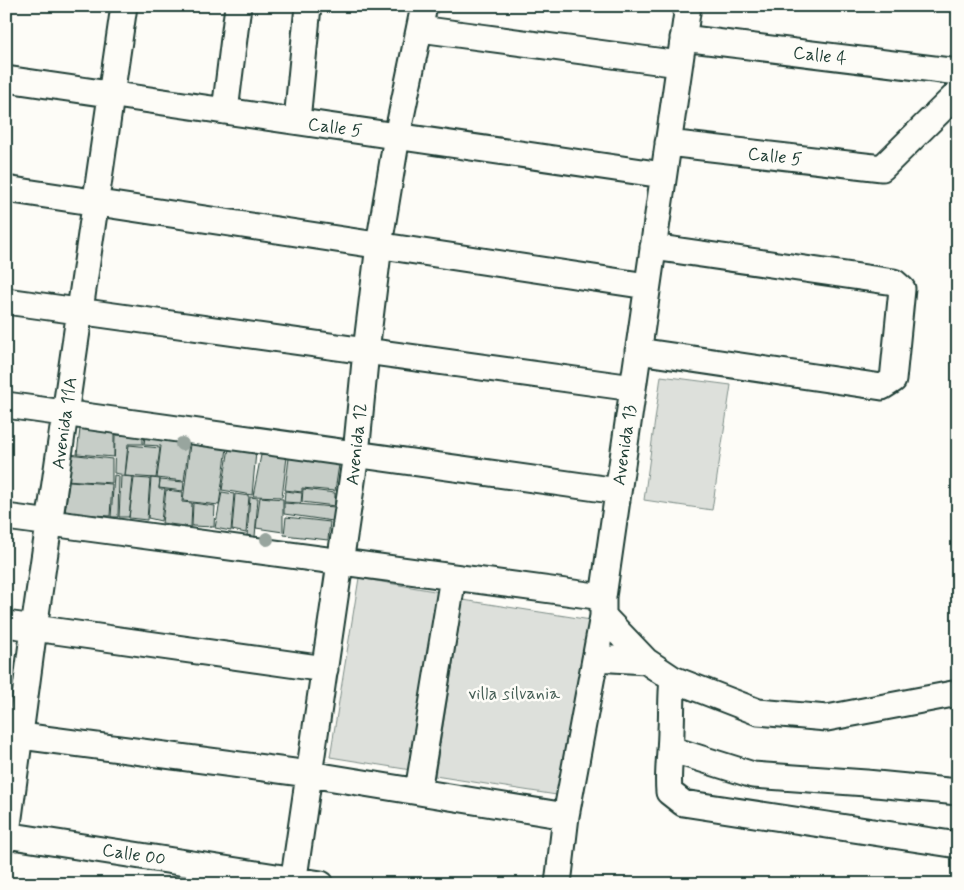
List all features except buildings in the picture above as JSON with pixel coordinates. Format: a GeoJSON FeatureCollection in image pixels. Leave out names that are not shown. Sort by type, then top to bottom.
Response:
{"type":"FeatureCollection","features":[{"type":"Feature","properties":{"kind":"street","name":"Avenida 11A"},"geometry":{"type":"LineString","coordinates":[[7,837],[13,735],[34,628],[124,6]]}},
{"type":"Feature","properties":{"kind":"street"},"geometry":{"type":"LineString","coordinates":[[225,111],[238,6]]}},
{"type":"Feature","properties":{"kind":"street"},"geometry":{"type":"LineString","coordinates":[[296,121],[308,6]]}},
{"type":"Feature","properties":{"kind":"street","name":"Avenida 13"},"geometry":{"type":"LineString","coordinates":[[558,884],[566,816],[596,658],[688,6]]}},
{"type":"Feature","properties":{"kind":"street"},"geometry":{"type":"LineString","coordinates":[[422,18],[679,64]]}},
{"type":"Feature","properties":{"kind":"street","name":"Avenida 12"},"geometry":{"type":"LineString","coordinates":[[293,881],[356,454],[379,245],[397,136],[422,18]]}},
{"type":"Feature","properties":{"kind":"street","name":"Calle 4"},"geometry":{"type":"LineString","coordinates":[[683,38],[958,72]]}},
{"type":"Feature","properties":{"kind":"street","name":"Calle 5"},"geometry":{"type":"LineString","coordinates":[[6,79],[663,175]]}},
{"type":"Feature","properties":{"kind":"street","name":"Calle 5"},"geometry":{"type":"LineString","coordinates":[[668,143],[882,168],[958,92]]}},
{"type":"Feature","properties":{"kind":"street"},"geometry":{"type":"LineString","coordinates":[[6,189],[647,286]]}},
{"type":"Feature","properties":{"kind":"street"},"geometry":{"type":"LineString","coordinates":[[638,351],[882,387],[893,380],[902,289],[894,282],[653,248]]}},
{"type":"Feature","properties":{"kind":"street"},"geometry":{"type":"LineString","coordinates":[[6,301],[633,388]]}},
{"type":"Feature","properties":{"kind":"street"},"geometry":{"type":"LineString","coordinates":[[6,405],[618,492]]}},
{"type":"Feature","properties":{"kind":"street"},"geometry":{"type":"LineString","coordinates":[[6,517],[453,577],[603,607],[646,661],[673,679],[758,712],[827,718],[958,693]]}},
{"type":"Feature","properties":{"kind":"street"},"geometry":{"type":"LineString","coordinates":[[418,791],[453,577]]}},
{"type":"Feature","properties":{"kind":"street"},"geometry":{"type":"LineString","coordinates":[[6,624],[325,669]]}},
{"type":"Feature","properties":{"kind":"street"},"geometry":{"type":"LineString","coordinates":[[596,658],[646,661]]}},
{"type":"Feature","properties":{"kind":"street"},"geometry":{"type":"LineString","coordinates":[[673,679],[670,706],[668,778],[670,792],[683,803],[958,845]]}},
{"type":"Feature","properties":{"kind":"street"},"geometry":{"type":"LineString","coordinates":[[13,735],[309,774],[566,816]]}},
{"type":"Feature","properties":{"kind":"street"},"geometry":{"type":"LineString","coordinates":[[670,749],[753,776],[866,783],[958,792]]}},
{"type":"Feature","properties":{"kind":"street","name":"Calle 00"},"geometry":{"type":"LineString","coordinates":[[7,837],[321,884]]}},
{"type":"Feature","properties":{"kind":"green space"},"geometry":{"type":"Polygon","coordinates":[[[661,376],[731,385],[712,510],[644,500],[661,376]]]}},
{"type":"Feature","properties":{"kind":"green space"},"geometry":{"type":"Polygon","coordinates":[[[359,578],[440,592],[411,770],[330,757],[359,578]]]}},
{"type":"Feature","properties":{"kind":"green space","name":"villa silvania"},"geometry":{"type":"Polygon","coordinates":[[[463,600],[591,620],[563,796],[435,776],[463,600]]]}}]}
